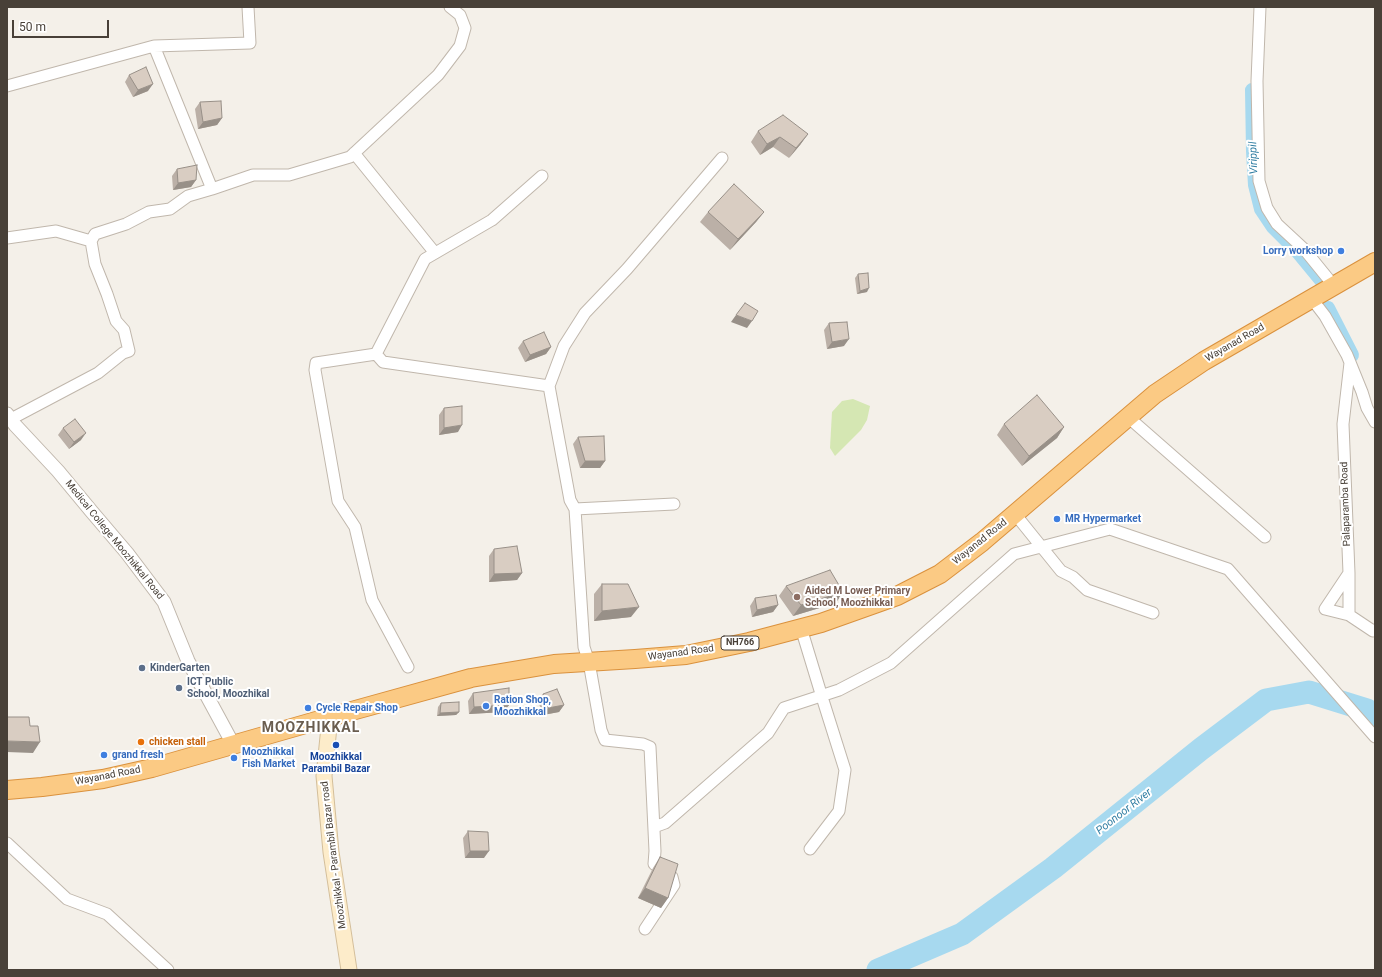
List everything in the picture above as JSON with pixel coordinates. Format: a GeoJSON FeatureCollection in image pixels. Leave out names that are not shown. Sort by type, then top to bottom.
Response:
{"type":"FeatureCollection","features":[{"type":"Feature","properties":{"kind":"highway","name":"Wayanad Road"},"geometry":{"type":"LineString","coordinates":[[7,790],[103,779],[152,768],[330,716],[471,678],[554,664],[686,655],[748,642],[821,623],[897,596],[940,574],[982,542],[1155,394],[1204,361],[1375,262]]}},
{"type":"Feature","properties":{"kind":"main road","name":"Moozhikkal - Parambil Bazar road"},"geometry":{"type":"LineString","coordinates":[[330,716],[324,776],[331,852],[349,970]]}},
{"type":"Feature","properties":{"kind":"street"},"geometry":{"type":"LineString","coordinates":[[7,86],[154,46],[250,43],[248,7]]}},
{"type":"Feature","properties":{"kind":"street"},"geometry":{"type":"LineString","coordinates":[[9,417],[98,372],[123,353],[129,351],[124,330],[116,321],[95,264],[91,241],[95,234],[126,224],[149,212],[170,209],[188,196],[253,175],[289,175],[350,157],[438,75],[460,46],[465,28],[460,16],[450,7]]}},
{"type":"Feature","properties":{"kind":"street"},"geometry":{"type":"LineString","coordinates":[[1260,7],[1257,81],[1259,181],[1267,208],[1277,224],[1304,249],[1334,286]]}},
{"type":"Feature","properties":{"kind":"street"},"geometry":{"type":"LineString","coordinates":[[154,46],[212,189]]}},
{"type":"Feature","properties":{"kind":"street"},"geometry":{"type":"LineString","coordinates":[[354,153],[435,253]]}},
{"type":"Feature","properties":{"kind":"street"},"geometry":{"type":"LineString","coordinates":[[645,929],[674,885],[672,877],[654,864],[655,851],[650,747],[643,744],[605,740],[601,730],[589,662],[584,647],[574,509],[570,500],[549,386],[564,346],[585,313],[628,269],[722,158]]}},
{"type":"Feature","properties":{"kind":"street"},"geometry":{"type":"LineString","coordinates":[[376,354],[425,259],[492,220],[542,176]]}},
{"type":"Feature","properties":{"kind":"street"},"geometry":{"type":"LineString","coordinates":[[7,238],[56,231],[91,241]]}},
{"type":"Feature","properties":{"kind":"street"},"geometry":{"type":"LineString","coordinates":[[1312,299],[1325,316],[1350,362],[1367,408],[1375,422]]}},
{"type":"Feature","properties":{"kind":"street"},"geometry":{"type":"LineString","coordinates":[[376,354],[383,362],[549,386]]}},
{"type":"Feature","properties":{"kind":"street"},"geometry":{"type":"LineString","coordinates":[[376,354],[316,363],[315,370],[338,501],[355,527],[372,600],[408,667]]}},
{"type":"Feature","properties":{"kind":"street","name":"Palaparamba Road"},"geometry":{"type":"LineString","coordinates":[[1349,615],[1349,573],[1343,424],[1350,362]]}},
{"type":"Feature","properties":{"kind":"street"},"geometry":{"type":"LineString","coordinates":[[1128,416],[1265,538]]}},
{"type":"Feature","properties":{"kind":"street","name":"Medical College Moozhikkal Road"},"geometry":{"type":"LineString","coordinates":[[9,417],[58,471],[126,553],[164,602],[188,661],[233,744]]}},
{"type":"Feature","properties":{"kind":"street"},"geometry":{"type":"LineString","coordinates":[[574,509],[674,504]]}},
{"type":"Feature","properties":{"kind":"street"},"geometry":{"type":"LineString","coordinates":[[1015,514],[1060,571],[1073,577],[1087,590],[1153,613]]}},
{"type":"Feature","properties":{"kind":"street"},"geometry":{"type":"LineString","coordinates":[[654,827],[665,822],[768,733],[784,708],[822,697],[839,690],[891,663],[1014,554],[1110,529],[1228,569],[1374,735]]}},
{"type":"Feature","properties":{"kind":"street"},"geometry":{"type":"LineString","coordinates":[[1349,573],[1325,609],[1349,615],[1373,631],[1375,630]]}},
{"type":"Feature","properties":{"kind":"street"},"geometry":{"type":"LineString","coordinates":[[801,628],[846,770],[839,811],[810,849]]}},
{"type":"Feature","properties":{"kind":"street"},"geometry":{"type":"LineString","coordinates":[[7,843],[67,899],[107,914],[168,970]]}},
{"type":"Feature","properties":{"kind":"green space"},"geometry":{"type":"Polygon","coordinates":[[[853,399],[870,406],[867,420],[861,430],[835,456],[830,448],[832,412],[842,401],[853,399]]]}},
{"type":"Feature","properties":{"kind":"building"},"geometry":{"type":"Polygon","coordinates":[[[146,67],[153,84],[138,90],[129,75],[146,67]]]}},
{"type":"Feature","properties":{"kind":"building"},"geometry":{"type":"Polygon","coordinates":[[[221,101],[222,118],[203,122],[200,102],[221,101]]]}},
{"type":"Feature","properties":{"kind":"building"},"geometry":{"type":"Polygon","coordinates":[[[783,115],[808,134],[796,148],[780,137],[767,144],[758,131],[783,115]]]}},
{"type":"Feature","properties":{"kind":"building"},"geometry":{"type":"Polygon","coordinates":[[[197,165],[196,180],[178,183],[177,169],[197,165]]]}},
{"type":"Feature","properties":{"kind":"building"},"geometry":{"type":"Polygon","coordinates":[[[734,184],[764,212],[738,239],[708,212],[734,184]]]}},
{"type":"Feature","properties":{"kind":"building"},"geometry":{"type":"Polygon","coordinates":[[[868,273],[869,288],[860,291],[858,274],[868,273]]]}},
{"type":"Feature","properties":{"kind":"building"},"geometry":{"type":"Polygon","coordinates":[[[745,303],[758,311],[752,321],[736,315],[745,303]]]}},
{"type":"Feature","properties":{"kind":"building"},"geometry":{"type":"Polygon","coordinates":[[[847,322],[849,339],[832,342],[829,323],[847,322]]]}},
{"type":"Feature","properties":{"kind":"building"},"geometry":{"type":"Polygon","coordinates":[[[544,332],[551,347],[530,355],[523,341],[544,332]]]}},
{"type":"Feature","properties":{"kind":"building"},"geometry":{"type":"Polygon","coordinates":[[[1037,395],[1064,427],[1029,456],[1004,424],[1037,395]]]}},
{"type":"Feature","properties":{"kind":"building"},"geometry":{"type":"Polygon","coordinates":[[[462,406],[462,425],[444,428],[444,408],[462,406]]]}},
{"type":"Feature","properties":{"kind":"building"},"geometry":{"type":"Polygon","coordinates":[[[75,419],[86,433],[74,442],[63,428],[75,419]]]}},
{"type":"Feature","properties":{"kind":"building"},"geometry":{"type":"Polygon","coordinates":[[[604,436],[605,461],[585,461],[578,437],[604,436]]]}},
{"type":"Feature","properties":{"kind":"building"},"geometry":{"type":"Polygon","coordinates":[[[517,546],[522,573],[494,574],[494,549],[517,546]]]}},
{"type":"Feature","properties":{"kind":"building"},"geometry":{"type":"Polygon","coordinates":[[[830,570],[843,592],[801,605],[786,586],[830,570]]]}},
{"type":"Feature","properties":{"kind":"building"},"geometry":{"type":"Polygon","coordinates":[[[602,584],[628,584],[639,607],[602,611],[602,584]]]}},
{"type":"Feature","properties":{"kind":"building"},"geometry":{"type":"Polygon","coordinates":[[[776,595],[778,605],[757,610],[755,598],[776,595]]]}},
{"type":"Feature","properties":{"kind":"building"},"geometry":{"type":"Polygon","coordinates":[[[509,688],[509,705],[474,707],[473,693],[509,688]]]}},
{"type":"Feature","properties":{"kind":"building"},"geometry":{"type":"Polygon","coordinates":[[[557,689],[564,705],[548,708],[543,694],[557,689]]]}},
{"type":"Feature","properties":{"kind":"building"},"geometry":{"type":"Polygon","coordinates":[[[459,702],[459,712],[440,713],[441,703],[459,702]]]}},
{"type":"Feature","properties":{"kind":"building"},"geometry":{"type":"Polygon","coordinates":[[[7,717],[29,717],[30,726],[38,726],[40,742],[7,741],[7,717]]]}},
{"type":"Feature","properties":{"kind":"building"},"geometry":{"type":"Polygon","coordinates":[[[468,831],[488,832],[489,851],[470,851],[468,831]]]}},
{"type":"Feature","properties":{"kind":"building"},"geometry":{"type":"Polygon","coordinates":[[[660,857],[678,864],[668,898],[645,888],[660,857]]]}},
{"type":"Feature","properties":{"kind":"waterway","name":"Virippil"},"geometry":{"type":"LineString","coordinates":[[1252,90],[1255,185],[1261,209],[1273,227],[1297,251],[1325,285]]}},
{"type":"Feature","properties":{"kind":"waterway"},"geometry":{"type":"LineString","coordinates":[[1328,308],[1352,355]]}},
{"type":"Feature","properties":{"kind":"waterway","name":"Poonoor River"},"geometry":{"type":"LineString","coordinates":[[878,970],[962,934],[1053,868],[1201,749],[1266,700],[1309,692],[1367,710],[1375,715]]}},
{"type":"Feature","properties":{"kind":"place","name":"Lorry workshop"},"geometry":{"type":"Point","coordinates":[1341,251]}},
{"type":"Feature","properties":{"kind":"place","name":"MR Hypermarket"},"geometry":{"type":"Point","coordinates":[1057,519]}},
{"type":"Feature","properties":{"kind":"place","name":"Aided M Lower Primary School, Moozhikkal"},"geometry":{"type":"Point","coordinates":[797,597]}},
{"type":"Feature","properties":{"kind":"place","name":"KinderGarten"},"geometry":{"type":"Point","coordinates":[142,668]}},
{"type":"Feature","properties":{"kind":"place","name":"ICT Public School, Moozhikal"},"geometry":{"type":"Point","coordinates":[179,688]}},
{"type":"Feature","properties":{"kind":"place","name":"Ration Shop, Moozhikkal"},"geometry":{"type":"Point","coordinates":[486,706]}},
{"type":"Feature","properties":{"kind":"place","name":"Cycle Repair Shop"},"geometry":{"type":"Point","coordinates":[308,708]}},
{"type":"Feature","properties":{"kind":"place","name":"chicken stall"},"geometry":{"type":"Point","coordinates":[141,742]}},
{"type":"Feature","properties":{"kind":"place","name":"Moozhikkal Parambil Bazar"},"geometry":{"type":"Point","coordinates":[336,745]}},
{"type":"Feature","properties":{"kind":"place","name":"grand fresh"},"geometry":{"type":"Point","coordinates":[104,755]}},
{"type":"Feature","properties":{"kind":"place","name":"Moozhikkal Fish Market"},"geometry":{"type":"Point","coordinates":[234,758]}},
{"type":"Feature","properties":{"kind":"district","name":"MOOZHIKKAL"},"geometry":{"type":"Point","coordinates":[311,728]}}]}
